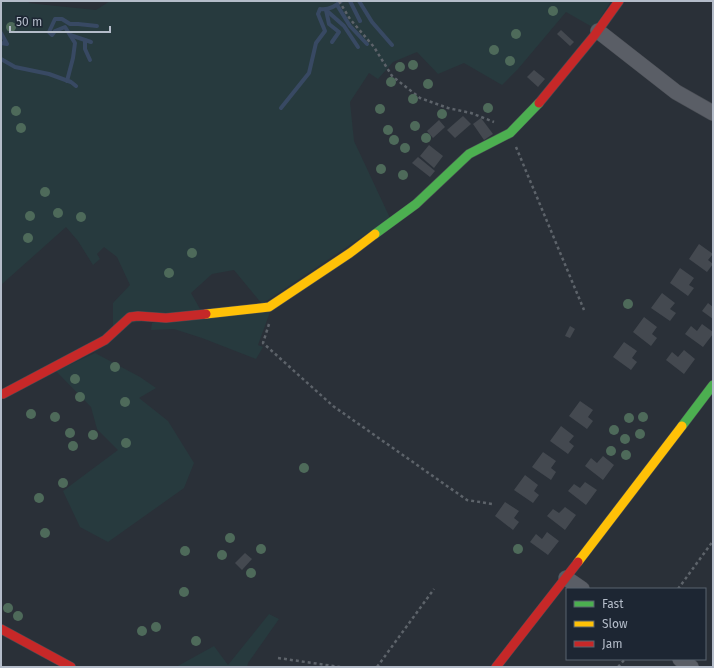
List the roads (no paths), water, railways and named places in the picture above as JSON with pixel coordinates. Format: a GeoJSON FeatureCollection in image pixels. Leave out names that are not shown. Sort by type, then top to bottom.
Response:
{"type":"FeatureCollection","features":[{"type":"Feature","properties":{"kind":"street"},"geometry":{"type":"LineString","coordinates":[[3,394],[105,340],[130,318],[138,316],[166,318],[269,307],[350,253],[416,204],[469,154],[510,133],[534,110],[598,30],[619,1]]}},
{"type":"Feature","properties":{"kind":"street"},"geometry":{"type":"LineString","coordinates":[[598,30],[676,92],[713,113]]}},
{"type":"Feature","properties":{"kind":"street"},"geometry":{"type":"LineString","coordinates":[[496,667],[566,578],[713,385]]}},
{"type":"Feature","properties":{"kind":"street"},"geometry":{"type":"LineString","coordinates":[[566,578],[581,588]]}},
{"type":"Feature","properties":{"kind":"street"},"geometry":{"type":"LineString","coordinates":[[1,629],[71,667]]}},
{"type":"Feature","properties":{"kind":"street"},"geometry":{"type":"LineString","coordinates":[[681,660],[691,667]]}},
{"type":"Feature","properties":{"kind":"waterway"},"geometry":{"type":"LineString","coordinates":[[281,108],[309,73],[316,43],[325,31],[318,14],[320,9],[331,8],[341,1]]}},
{"type":"Feature","properties":{"kind":"waterway"},"geometry":{"type":"LineString","coordinates":[[350,1],[360,21]]}},
{"type":"Feature","properties":{"kind":"waterway"},"geometry":{"type":"LineString","coordinates":[[359,1],[372,22],[392,45]]}},
{"type":"Feature","properties":{"kind":"waterway"},"geometry":{"type":"LineString","coordinates":[[337,5],[350,26],[367,44]]}},
{"type":"Feature","properties":{"kind":"waterway"},"geometry":{"type":"LineString","coordinates":[[326,10],[344,26],[358,47]]}},
{"type":"Feature","properties":{"kind":"waterway"},"geometry":{"type":"LineString","coordinates":[[326,10],[329,24],[339,32],[332,42]]}},
{"type":"Feature","properties":{"kind":"waterway"},"geometry":{"type":"LineString","coordinates":[[67,81],[75,43],[65,27],[55,31],[52,35],[49,32],[55,19],[62,19],[70,24],[97,26]]}},
{"type":"Feature","properties":{"kind":"waterway"},"geometry":{"type":"LineString","coordinates":[[1,33],[7,44],[1,43]]}},
{"type":"Feature","properties":{"kind":"waterway"},"geometry":{"type":"LineString","coordinates":[[70,35],[91,42]]}},
{"type":"Feature","properties":{"kind":"waterway"},"geometry":{"type":"LineString","coordinates":[[85,40],[85,49],[90,60]]}},
{"type":"Feature","properties":{"kind":"waterway"},"geometry":{"type":"LineString","coordinates":[[1,59],[15,67],[49,74],[71,82],[76,86]]}}]}
